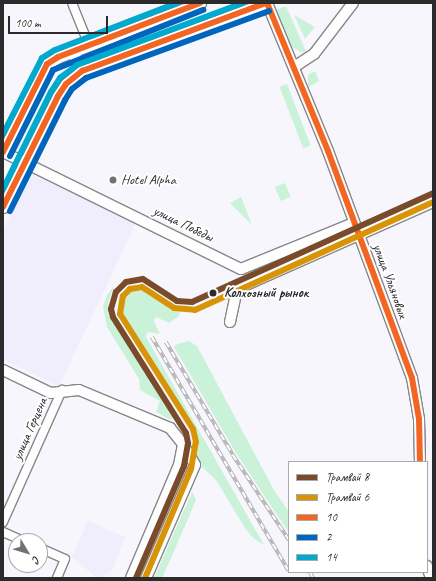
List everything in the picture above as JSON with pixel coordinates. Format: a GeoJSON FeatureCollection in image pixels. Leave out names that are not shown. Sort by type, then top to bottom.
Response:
{"type":"FeatureCollection","features":[{"type":"Feature","properties":{"kind":"main road"},"geometry":{"type":"LineString","coordinates":[[3,152],[47,64],[89,44],[200,3]]}},
{"type":"Feature","properties":{"kind":"main road"},"geometry":{"type":"LineString","coordinates":[[3,207],[58,96],[66,84],[82,71],[267,3]]}},
{"type":"Feature","properties":{"kind":"main road"},"geometry":{"type":"LineString","coordinates":[[72,51],[82,71]]}},
{"type":"Feature","properties":{"kind":"street"},"geometry":{"type":"LineString","coordinates":[[72,3],[89,44]]}},
{"type":"Feature","properties":{"kind":"street","name":"улица Ульяновых"},"geometry":{"type":"LineString","coordinates":[[267,3],[294,67],[359,235],[412,378],[419,419],[420,461]]}},
{"type":"Feature","properties":{"kind":"street"},"geometry":{"type":"LineString","coordinates":[[294,67],[314,54],[353,3]]}},
{"type":"Feature","properties":{"kind":"street","name":"улица Победы"},"geometry":{"type":"LineString","coordinates":[[3,152],[241,268],[354,223]]}},
{"type":"Feature","properties":{"kind":"street"},"geometry":{"type":"LineString","coordinates":[[230,322],[237,289],[433,202]]}},
{"type":"Feature","properties":{"kind":"street"},"geometry":{"type":"LineString","coordinates":[[3,370],[51,393],[62,390],[79,390],[170,428],[183,444],[195,465],[146,578]]}},
{"type":"Feature","properties":{"kind":"street","name":"улица Герцена"},"geometry":{"type":"LineString","coordinates":[[3,522],[62,390]]}},
{"type":"Feature","properties":{"kind":"street"},"geometry":{"type":"LineString","coordinates":[[131,578],[180,465],[183,444]]}},
{"type":"Feature","properties":{"kind":"street"},"geometry":{"type":"LineString","coordinates":[[48,552],[65,559],[57,578]]}},
{"type":"Feature","properties":{"kind":"shaded area"},"geometry":{"type":"Polygon","coordinates":[[[30,173],[136,223],[59,386],[3,360],[3,231],[30,173]]]}},
{"type":"Feature","properties":{"kind":"shaded area"},"geometry":{"type":"Polygon","coordinates":[[[88,521],[125,537],[113,569],[101,578],[97,578],[72,557],[88,521]]]}},
{"type":"Feature","properties":{"kind":"green space"},"geometry":{"type":"Polygon","coordinates":[[[286,6],[306,51],[302,53],[291,46],[275,10],[286,6]]]}},
{"type":"Feature","properties":{"kind":"green space"},"geometry":{"type":"Polygon","coordinates":[[[294,15],[315,27],[305,39],[294,15]]]}},
{"type":"Feature","properties":{"kind":"green space"},"geometry":{"type":"Polygon","coordinates":[[[315,71],[319,81],[308,87],[308,75],[315,71]]]}},
{"type":"Feature","properties":{"kind":"green space"},"geometry":{"type":"Polygon","coordinates":[[[287,84],[311,146],[303,148],[280,87],[287,84]]]}},
{"type":"Feature","properties":{"kind":"green space"},"geometry":{"type":"Polygon","coordinates":[[[285,183],[291,197],[281,201],[275,187],[285,183]]]}},
{"type":"Feature","properties":{"kind":"green space"},"geometry":{"type":"Polygon","coordinates":[[[241,197],[252,225],[230,203],[241,197]]]}},
{"type":"Feature","properties":{"kind":"green space"},"geometry":{"type":"Polygon","coordinates":[[[140,285],[151,289],[180,312],[179,316],[169,323],[156,317],[154,321],[160,334],[147,332],[146,337],[264,545],[253,538],[245,528],[216,480],[202,467],[196,455],[191,431],[122,320],[118,310],[119,299],[128,290],[140,285]]]}},
{"type":"Feature","properties":{"kind":"green space"},"geometry":{"type":"Polygon","coordinates":[[[114,286],[108,303],[111,319],[174,418],[169,419],[156,412],[160,401],[140,390],[139,379],[107,327],[103,307],[107,295],[114,286]]]}},
{"type":"Feature","properties":{"kind":"green space"},"geometry":{"type":"Polygon","coordinates":[[[189,341],[197,346],[274,490],[288,511],[288,531],[236,453],[174,347],[177,344],[189,341]]]}},
{"type":"Feature","properties":{"kind":"green space"},"geometry":{"type":"Polygon","coordinates":[[[192,492],[196,500],[175,549],[162,578],[154,578],[192,492]]]}},
{"type":"Feature","properties":{"kind":"railway"},"geometry":{"type":"LineString","coordinates":[[152,337],[288,569]]}},
{"type":"Feature","properties":{"kind":"railway"},"geometry":{"type":"LineString","coordinates":[[166,342],[233,455],[288,538]]}},
{"type":"Feature","properties":{"kind":"railway"},"geometry":{"type":"LineString","coordinates":[[310,573],[313,578]]}},
{"type":"Feature","properties":{"kind":"tram line","name":"8"},"geometry":{"type":"LineString","coordinates":[[136,578],[184,466],[188,443],[186,433],[113,317],[111,309],[116,292],[126,282],[143,279],[177,301],[192,302],[433,193]]}},
{"type":"Feature","properties":{"kind":"tram line","name":"6"},"geometry":{"type":"LineString","coordinates":[[145,578],[191,469],[196,442],[193,429],[120,314],[123,296],[130,289],[142,287],[174,308],[195,310],[433,202]]}},
{"type":"Feature","properties":{"kind":"transit line","name":"14"},"geometry":{"type":"LineString","coordinates":[[3,134],[42,58],[55,50],[177,3]]}},
{"type":"Feature","properties":{"kind":"transit line","name":"10"},"geometry":{"type":"LineString","coordinates":[[3,152],[47,64],[58,57],[200,3]]}},
{"type":"Feature","properties":{"kind":"transit line","name":"14"},"geometry":{"type":"LineString","coordinates":[[3,189],[51,92],[60,78],[77,65],[243,3]]}},
{"type":"Feature","properties":{"kind":"transit line","name":"10"},"geometry":{"type":"LineString","coordinates":[[3,207],[58,96],[66,84],[82,71],[266,3]]}},
{"type":"Feature","properties":{"kind":"transit line","name":"10"},"geometry":{"type":"LineString","coordinates":[[267,3],[328,151],[412,378],[419,419],[420,461]]}},
{"type":"Feature","properties":{"kind":"transit line","name":"2"},"geometry":{"type":"LineString","coordinates":[[10,156],[53,70],[203,10]]}},
{"type":"Feature","properties":{"kind":"transit line","name":"2"},"geometry":{"type":"LineString","coordinates":[[10,211],[65,100],[72,89],[86,78],[269,11]]}},
{"type":"Feature","properties":{"kind":"place","name":"Hotel Alpha"},"geometry":{"type":"Point","coordinates":[113,180]}},
{"type":"Feature","properties":{"kind":"place","name":"Колхозный рынок"},"geometry":{"type":"Point","coordinates":[213,293]}}]}
